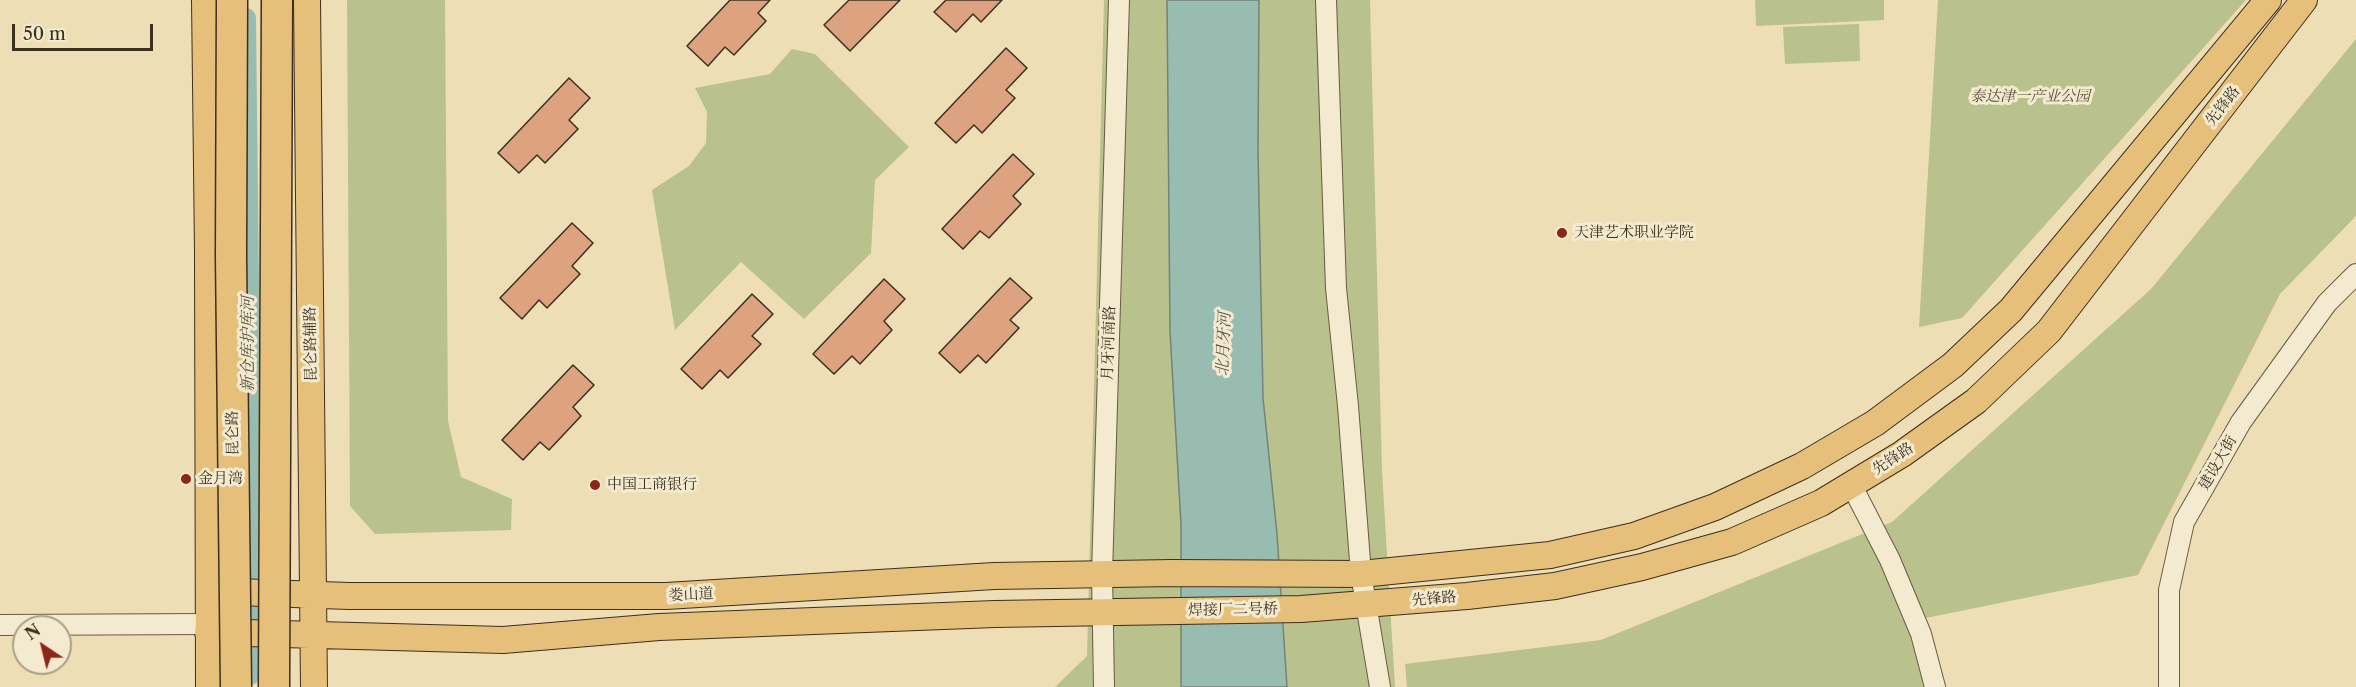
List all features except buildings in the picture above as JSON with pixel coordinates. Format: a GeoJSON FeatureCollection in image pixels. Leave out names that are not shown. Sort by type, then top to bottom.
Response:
{"type":"FeatureCollection","features":[{"type":"Feature","properties":{"kind":"highway","name":"昆仑路"},"geometry":{"type":"LineString","coordinates":[[232,0],[231,256],[236,687]]}},
{"type":"Feature","properties":{"kind":"highway"},"geometry":{"type":"LineString","coordinates":[[274,687],[277,0]]}},
{"type":"Feature","properties":{"kind":"main road"},"geometry":{"type":"LineString","coordinates":[[205,0],[209,687]]}},
{"type":"Feature","properties":{"kind":"main road","name":"昆仑路辅路"},"geometry":{"type":"LineString","coordinates":[[307,0],[301,594],[314,636],[314,687]]}},
{"type":"Feature","properties":{"kind":"main road","name":"先锋路"},"geometry":{"type":"LineString","coordinates":[[1301,609],[1555,586],[1732,542],[1821,503],[1902,454],[1976,401],[2049,331],[2304,0]]}},
{"type":"Feature","properties":{"kind":"main road","name":"先锋路"},"geometry":{"type":"LineString","coordinates":[[1172,573],[1361,574],[1550,555],[1634,536],[1715,507],[1802,466],[1875,423],[1953,365],[2011,310],[2256,5]]}},
{"type":"Feature","properties":{"kind":"main road","name":"娄山道"},"geometry":{"type":"LineString","coordinates":[[208,591],[301,594],[666,596],[994,576],[1172,573]]}},
{"type":"Feature","properties":{"kind":"main road","name":"焊接厂二号桥"},"geometry":{"type":"LineString","coordinates":[[1165,611],[1301,609]]}},
{"type":"Feature","properties":{"kind":"main road","name":"娄山道"},"geometry":{"type":"LineString","coordinates":[[208,628],[314,636],[503,640],[671,627],[1165,611]]}},
{"type":"Feature","properties":{"kind":"street","name":"月牙河南路"},"geometry":{"type":"LineString","coordinates":[[1104,687],[1102,574],[1119,0]]}},
{"type":"Feature","properties":{"kind":"street"},"geometry":{"type":"LineString","coordinates":[[1326,0],[1336,288],[1361,574],[1380,687]]}},
{"type":"Feature","properties":{"kind":"street","name":"建设大街"},"geometry":{"type":"LineString","coordinates":[[2169,687],[2169,590],[2184,522],[2241,422],[2327,303],[2356,274]]}},
{"type":"Feature","properties":{"kind":"street"},"geometry":{"type":"LineString","coordinates":[[1855,492],[1890,560],[1921,634],[1935,687]]}},
{"type":"Feature","properties":{"kind":"street"},"geometry":{"type":"LineString","coordinates":[[0,625],[208,628]]}},
{"type":"Feature","properties":{"kind":"green space"},"geometry":{"type":"Polygon","coordinates":[[[347,0],[445,0],[448,421],[461,477],[512,499],[511,530],[375,534],[350,506],[347,0]]]}},
{"type":"Feature","properties":{"kind":"green space"},"geometry":{"type":"Polygon","coordinates":[[[1104,0],[1370,0],[1382,471],[1395,687],[1055,687],[1087,656],[1104,0]]]}},
{"type":"Feature","properties":{"kind":"green space"},"geometry":{"type":"Polygon","coordinates":[[[1755,0],[1884,0],[1884,20],[1756,26],[1755,0]]]}},
{"type":"Feature","properties":{"kind":"green space","name":"泰达津一产业公园"},"geometry":{"type":"Polygon","coordinates":[[[1938,0],[2246,0],[1962,318],[1919,327],[1938,0]]]}},
{"type":"Feature","properties":{"kind":"green space"},"geometry":{"type":"Polygon","coordinates":[[[1859,24],[1860,61],[1785,64],[1783,27],[1859,24]]]}},
{"type":"Feature","properties":{"kind":"green space"},"geometry":{"type":"Polygon","coordinates":[[[2356,39],[2356,216],[2280,294],[2138,575],[1916,620],[1928,687],[1407,687],[1405,664],[1601,640],[1892,522],[2151,289],[2356,39]]]}},
{"type":"Feature","properties":{"kind":"green space"},"geometry":{"type":"Polygon","coordinates":[[[792,49],[815,54],[909,147],[875,180],[871,253],[804,319],[741,262],[675,330],[652,190],[689,166],[706,143],[707,112],[695,88],[770,74],[792,49]]]}},
{"type":"Feature","properties":{"kind":"water","name":"北月牙河"},"geometry":{"type":"Polygon","coordinates":[[[1167,0],[1259,0],[1258,151],[1263,398],[1277,534],[1287,687],[1181,687],[1181,525],[1170,331],[1167,0]]]}},
{"type":"Feature","properties":{"kind":"waterway","name":"新仓库护库河"},"geometry":{"type":"LineString","coordinates":[[246,18],[252,555],[250,675]]}},
{"type":"Feature","properties":{"kind":"place","name":"天津艺术职业学院"},"geometry":{"type":"Point","coordinates":[1562,233]}},
{"type":"Feature","properties":{"kind":"place","name":"金月湾"},"geometry":{"type":"Point","coordinates":[186,479]}},
{"type":"Feature","properties":{"kind":"place","name":"中国工商银行"},"geometry":{"type":"Point","coordinates":[595,485]}}]}
